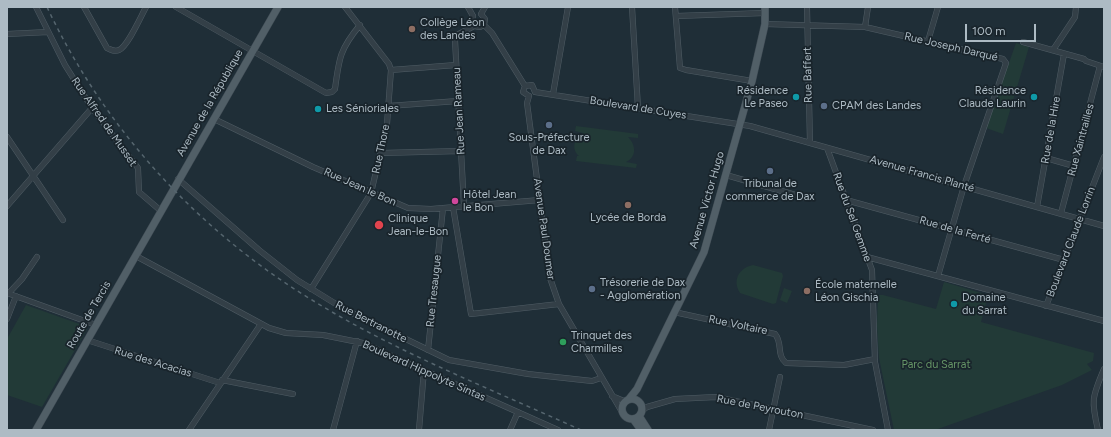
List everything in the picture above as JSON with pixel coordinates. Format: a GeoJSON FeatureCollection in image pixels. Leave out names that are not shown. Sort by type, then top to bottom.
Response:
{"type":"FeatureCollection","features":[{"type":"Feature","properties":{"kind":"main road","name":"Avenue de la République"},"geometry":{"type":"LineString","coordinates":[[161,210],[278,7]]}},
{"type":"Feature","properties":{"kind":"main road","name":"Avenue Victor Hugo"},"geometry":{"type":"LineString","coordinates":[[627,400],[637,389],[704,252],[752,81],[765,24],[765,10]]}},
{"type":"Feature","properties":{"kind":"main road","name":"Route de Tercis"},"geometry":{"type":"LineString","coordinates":[[36,430],[161,210]]}},
{"type":"Feature","properties":{"kind":"main road"},"geometry":{"type":"LineString","coordinates":[[637,389],[641,430]]}},
{"type":"Feature","properties":{"kind":"main road"},"geometry":{"type":"LineString","coordinates":[[640,410],[626,418],[622,412],[622,405],[627,400],[640,410],[648,430]]}},
{"type":"Feature","properties":{"kind":"street","name":"Rue Alfred de Musset"},"geometry":{"type":"LineString","coordinates":[[36,7],[65,65],[92,108],[138,168],[139,192],[161,210]]}},
{"type":"Feature","properties":{"kind":"street"},"geometry":{"type":"LineString","coordinates":[[84,7],[107,48],[116,51],[121,50],[126,44],[146,7]]}},
{"type":"Feature","properties":{"kind":"street"},"geometry":{"type":"LineString","coordinates":[[176,7],[326,93],[332,92],[335,89],[339,56],[346,41],[360,25]]}},
{"type":"Feature","properties":{"kind":"street"},"geometry":{"type":"LineString","coordinates":[[345,7],[388,64],[390,70],[456,65]]}},
{"type":"Feature","properties":{"kind":"street"},"geometry":{"type":"LineString","coordinates":[[468,7],[473,16],[472,20],[474,26],[480,27],[484,25]]}},
{"type":"Feature","properties":{"kind":"street"},"geometry":{"type":"LineString","coordinates":[[473,16],[481,14],[485,7]]}},
{"type":"Feature","properties":{"kind":"street"},"geometry":{"type":"LineString","coordinates":[[553,94],[568,7]]}},
{"type":"Feature","properties":{"kind":"street"},"geometry":{"type":"LineString","coordinates":[[632,7],[638,108]]}},
{"type":"Feature","properties":{"kind":"street"},"geometry":{"type":"LineString","coordinates":[[676,7],[680,68],[752,81]]}},
{"type":"Feature","properties":{"kind":"street","name":"Rue Baffert"},"geometry":{"type":"LineString","coordinates":[[807,7],[810,143]]}},
{"type":"Feature","properties":{"kind":"street"},"geometry":{"type":"LineString","coordinates":[[865,27],[868,7]]}},
{"type":"Feature","properties":{"kind":"street"},"geometry":{"type":"LineString","coordinates":[[928,41],[938,7]]}},
{"type":"Feature","properties":{"kind":"street"},"geometry":{"type":"LineString","coordinates":[[1054,50],[1075,17],[1076,7]]}},
{"type":"Feature","properties":{"kind":"street"},"geometry":{"type":"LineString","coordinates":[[676,16],[765,10]]}},
{"type":"Feature","properties":{"kind":"street"},"geometry":{"type":"LineString","coordinates":[[481,14],[485,19],[484,25]]}},
{"type":"Feature","properties":{"kind":"street","name":"Rue Joseph Darqué"},"geometry":{"type":"LineString","coordinates":[[765,24],[865,27],[1003,59],[1006,63],[964,186]]}},
{"type":"Feature","properties":{"kind":"street"},"geometry":{"type":"LineString","coordinates":[[484,25],[490,30],[525,86]]}},
{"type":"Feature","properties":{"kind":"street","name":"Rue Jean Rameau"},"geometry":{"type":"LineString","coordinates":[[464,206],[455,40],[458,35],[474,26]]}},
{"type":"Feature","properties":{"kind":"street"},"geometry":{"type":"LineString","coordinates":[[7,34],[48,32]]}},
{"type":"Feature","properties":{"kind":"street"},"geometry":{"type":"LineString","coordinates":[[1023,42],[1054,50],[1102,66]]}},
{"type":"Feature","properties":{"kind":"street","name":"Rue de la Hire"},"geometry":{"type":"LineString","coordinates":[[1036,206],[1039,197],[1064,54]]}},
{"type":"Feature","properties":{"kind":"street","name":"Rue Xaintrailles"},"geometry":{"type":"LineString","coordinates":[[1061,214],[1102,66]]}},
{"type":"Feature","properties":{"kind":"street","name":"Rue Thore"},"geometry":{"type":"LineString","coordinates":[[311,289],[371,193],[381,153],[388,106],[390,70]]}},
{"type":"Feature","properties":{"kind":"street"},"geometry":{"type":"LineString","coordinates":[[532,85],[535,92],[529,96],[523,92],[525,86],[532,85]]}},
{"type":"Feature","properties":{"kind":"street","name":"Boulevard de Cuyes"},"geometry":{"type":"LineString","coordinates":[[535,92],[740,124]]}},
{"type":"Feature","properties":{"kind":"street","name":"Avenue Paul Doumer"},"geometry":{"type":"LineString","coordinates":[[529,96],[527,103],[550,278],[560,304],[601,378],[622,412]]}},
{"type":"Feature","properties":{"kind":"street"},"geometry":{"type":"LineString","coordinates":[[388,106],[458,101]]}},
{"type":"Feature","properties":{"kind":"street"},"geometry":{"type":"LineString","coordinates":[[7,206],[92,108]]}},
{"type":"Feature","properties":{"kind":"street","name":"Rue Jean le Bon"},"geometry":{"type":"LineString","coordinates":[[214,119],[371,193],[408,208],[443,208],[540,200]]}},
{"type":"Feature","properties":{"kind":"street","name":"Avenue Francis Planté"},"geometry":{"type":"LineString","coordinates":[[740,124],[1104,226]]}},
{"type":"Feature","properties":{"kind":"street"},"geometry":{"type":"LineString","coordinates":[[7,137],[63,220]]}},
{"type":"Feature","properties":{"kind":"street","name":"Rue du Sel Gemme"},"geometry":{"type":"LineString","coordinates":[[827,148],[872,270],[872,326],[875,359],[888,430]]}},
{"type":"Feature","properties":{"kind":"street"},"geometry":{"type":"LineString","coordinates":[[381,153],[461,151]]}},
{"type":"Feature","properties":{"kind":"street","name":"Boulevard Claude Lorrin"},"geometry":{"type":"LineString","coordinates":[[1046,306],[1104,157]]}},
{"type":"Feature","properties":{"kind":"street"},"geometry":{"type":"LineString","coordinates":[[1046,158],[1074,166]]}},
{"type":"Feature","properties":{"kind":"street"},"geometry":{"type":"LineString","coordinates":[[726,175],[806,198]]}},
{"type":"Feature","properties":{"kind":"street","name":"Rue Bertranotte"},"geometry":{"type":"LineString","coordinates":[[178,179],[259,250],[311,289],[344,309],[428,350],[454,362],[528,374],[592,381],[601,378]]}},
{"type":"Feature","properties":{"kind":"street"},"geometry":{"type":"LineString","coordinates":[[938,276],[964,186]]}},
{"type":"Feature","properties":{"kind":"street","name":"Rue de la Ferté"},"geometry":{"type":"LineString","coordinates":[[846,200],[1064,260]]}},
{"type":"Feature","properties":{"kind":"street"},"geometry":{"type":"LineString","coordinates":[[452,207],[471,314],[560,304]]}},
{"type":"Feature","properties":{"kind":"street","name":"Rue Tresaugue"},"geometry":{"type":"LineString","coordinates":[[428,350],[443,208]]}},
{"type":"Feature","properties":{"kind":"street","name":"Boulevard Hippolyte Sintas"},"geometry":{"type":"LineString","coordinates":[[136,256],[261,324],[286,333],[323,335],[357,341],[558,430]]}},
{"type":"Feature","properties":{"kind":"street"},"geometry":{"type":"LineString","coordinates":[[37,257],[22,279],[8,293],[96,325]]}},
{"type":"Feature","properties":{"kind":"street"},"geometry":{"type":"LineString","coordinates":[[867,257],[1104,321]]}},
{"type":"Feature","properties":{"kind":"street"},"geometry":{"type":"LineString","coordinates":[[7,319],[16,296]]}},
{"type":"Feature","properties":{"kind":"street","name":"Rue Voltaire"},"geometry":{"type":"LineString","coordinates":[[674,312],[775,334],[779,340],[782,360],[792,364],[844,365],[875,359]]}},
{"type":"Feature","properties":{"kind":"street"},"geometry":{"type":"LineString","coordinates":[[190,430],[221,381],[261,324]]}},
{"type":"Feature","properties":{"kind":"street","name":"Rue des Acacias"},"geometry":{"type":"LineString","coordinates":[[87,340],[221,381],[293,394]]}},
{"type":"Feature","properties":{"kind":"street"},"geometry":{"type":"LineString","coordinates":[[333,430],[357,341]]}},
{"type":"Feature","properties":{"kind":"street"},"geometry":{"type":"LineString","coordinates":[[1098,430],[1093,408],[1093,394],[1104,369]]}},
{"type":"Feature","properties":{"kind":"street"},"geometry":{"type":"LineString","coordinates":[[419,430],[424,370]]}},
{"type":"Feature","properties":{"kind":"street"},"geometry":{"type":"LineString","coordinates":[[769,430],[780,377]]}},
{"type":"Feature","properties":{"kind":"street"},"geometry":{"type":"LineString","coordinates":[[612,396],[627,400]]}},
{"type":"Feature","properties":{"kind":"street","name":"Rue de Peyrouton"},"geometry":{"type":"LineString","coordinates":[[640,410],[675,399],[716,397],[873,430]]}},
{"type":"Feature","properties":{"kind":"street"},"geometry":{"type":"LineString","coordinates":[[510,430],[518,412]]}},
{"type":"Feature","properties":{"kind":"green space"},"geometry":{"type":"Polygon","coordinates":[[[1016,43],[1029,47],[1003,134],[986,128],[1016,43]]]}},
{"type":"Feature","properties":{"kind":"green space"},"geometry":{"type":"Polygon","coordinates":[[[576,126],[638,134],[638,138],[628,137],[633,144],[634,154],[630,160],[626,162],[637,164],[636,168],[576,161],[577,156],[579,156],[574,147],[577,138],[583,133],[575,131],[576,126]]]}},
{"type":"Feature","properties":{"kind":"green space"},"geometry":{"type":"Polygon","coordinates":[[[753,265],[782,273],[783,276],[776,303],[773,304],[740,293],[737,284],[738,275],[744,269],[753,265]]]}},
{"type":"Feature","properties":{"kind":"green space","name":"Parc du Sarrat"},"geometry":{"type":"Polygon","coordinates":[[[944,282],[988,295],[981,322],[1094,353],[1093,361],[1087,364],[1092,370],[1062,385],[935,430],[894,430],[879,358],[877,326],[878,295],[936,309],[944,282]]]}},
{"type":"Feature","properties":{"kind":"green space"},"geometry":{"type":"Polygon","coordinates":[[[784,288],[792,291],[787,303],[780,300],[784,288]]]}},
{"type":"Feature","properties":{"kind":"green space"},"geometry":{"type":"Polygon","coordinates":[[[26,305],[85,326],[87,329],[42,407],[7,395],[7,339],[26,305]]]}},
{"type":"Feature","properties":{"kind":"railway"},"geometry":{"type":"LineString","coordinates":[[47,7],[70,52],[96,94],[126,135],[158,173],[193,209],[270,273],[344,319],[410,353],[581,430]]}},
{"type":"Feature","properties":{"kind":"place","name":"Collège Léon des Landes"},"geometry":{"type":"Point","coordinates":[412,29]}},
{"type":"Feature","properties":{"kind":"place","name":"Résidence Le Paseo"},"geometry":{"type":"Point","coordinates":[796,97]}},
{"type":"Feature","properties":{"kind":"place","name":"Résidence Claude Laurin"},"geometry":{"type":"Point","coordinates":[1034,97]}},
{"type":"Feature","properties":{"kind":"place","name":"CPAM des Landes"},"geometry":{"type":"Point","coordinates":[824,106]}},
{"type":"Feature","properties":{"kind":"place","name":"Les Sénioriales"},"geometry":{"type":"Point","coordinates":[318,109]}},
{"type":"Feature","properties":{"kind":"place","name":"Sous-Préfecture de Dax"},"geometry":{"type":"Point","coordinates":[549,125]}},
{"type":"Feature","properties":{"kind":"place","name":"Tribunal de commerce de Dax"},"geometry":{"type":"Point","coordinates":[770,171]}},
{"type":"Feature","properties":{"kind":"place","name":"Hôtel Jean le Bon"},"geometry":{"type":"Point","coordinates":[455,201]}},
{"type":"Feature","properties":{"kind":"place","name":"Lycée de Borda"},"geometry":{"type":"Point","coordinates":[628,205]}},
{"type":"Feature","properties":{"kind":"place","name":"Clinique Jean-le-Bon"},"geometry":{"type":"Point","coordinates":[379,225]}},
{"type":"Feature","properties":{"kind":"place","name":"Trésorerie de Dax - Agglomération"},"geometry":{"type":"Point","coordinates":[592,289]}},
{"type":"Feature","properties":{"kind":"place","name":"École maternelle Léon Gischia"},"geometry":{"type":"Point","coordinates":[807,291]}},
{"type":"Feature","properties":{"kind":"place","name":"Domaine du Sarrat"},"geometry":{"type":"Point","coordinates":[954,304]}},
{"type":"Feature","properties":{"kind":"place","name":"Trinquet des Charmilles"},"geometry":{"type":"Point","coordinates":[563,342]}}]}
